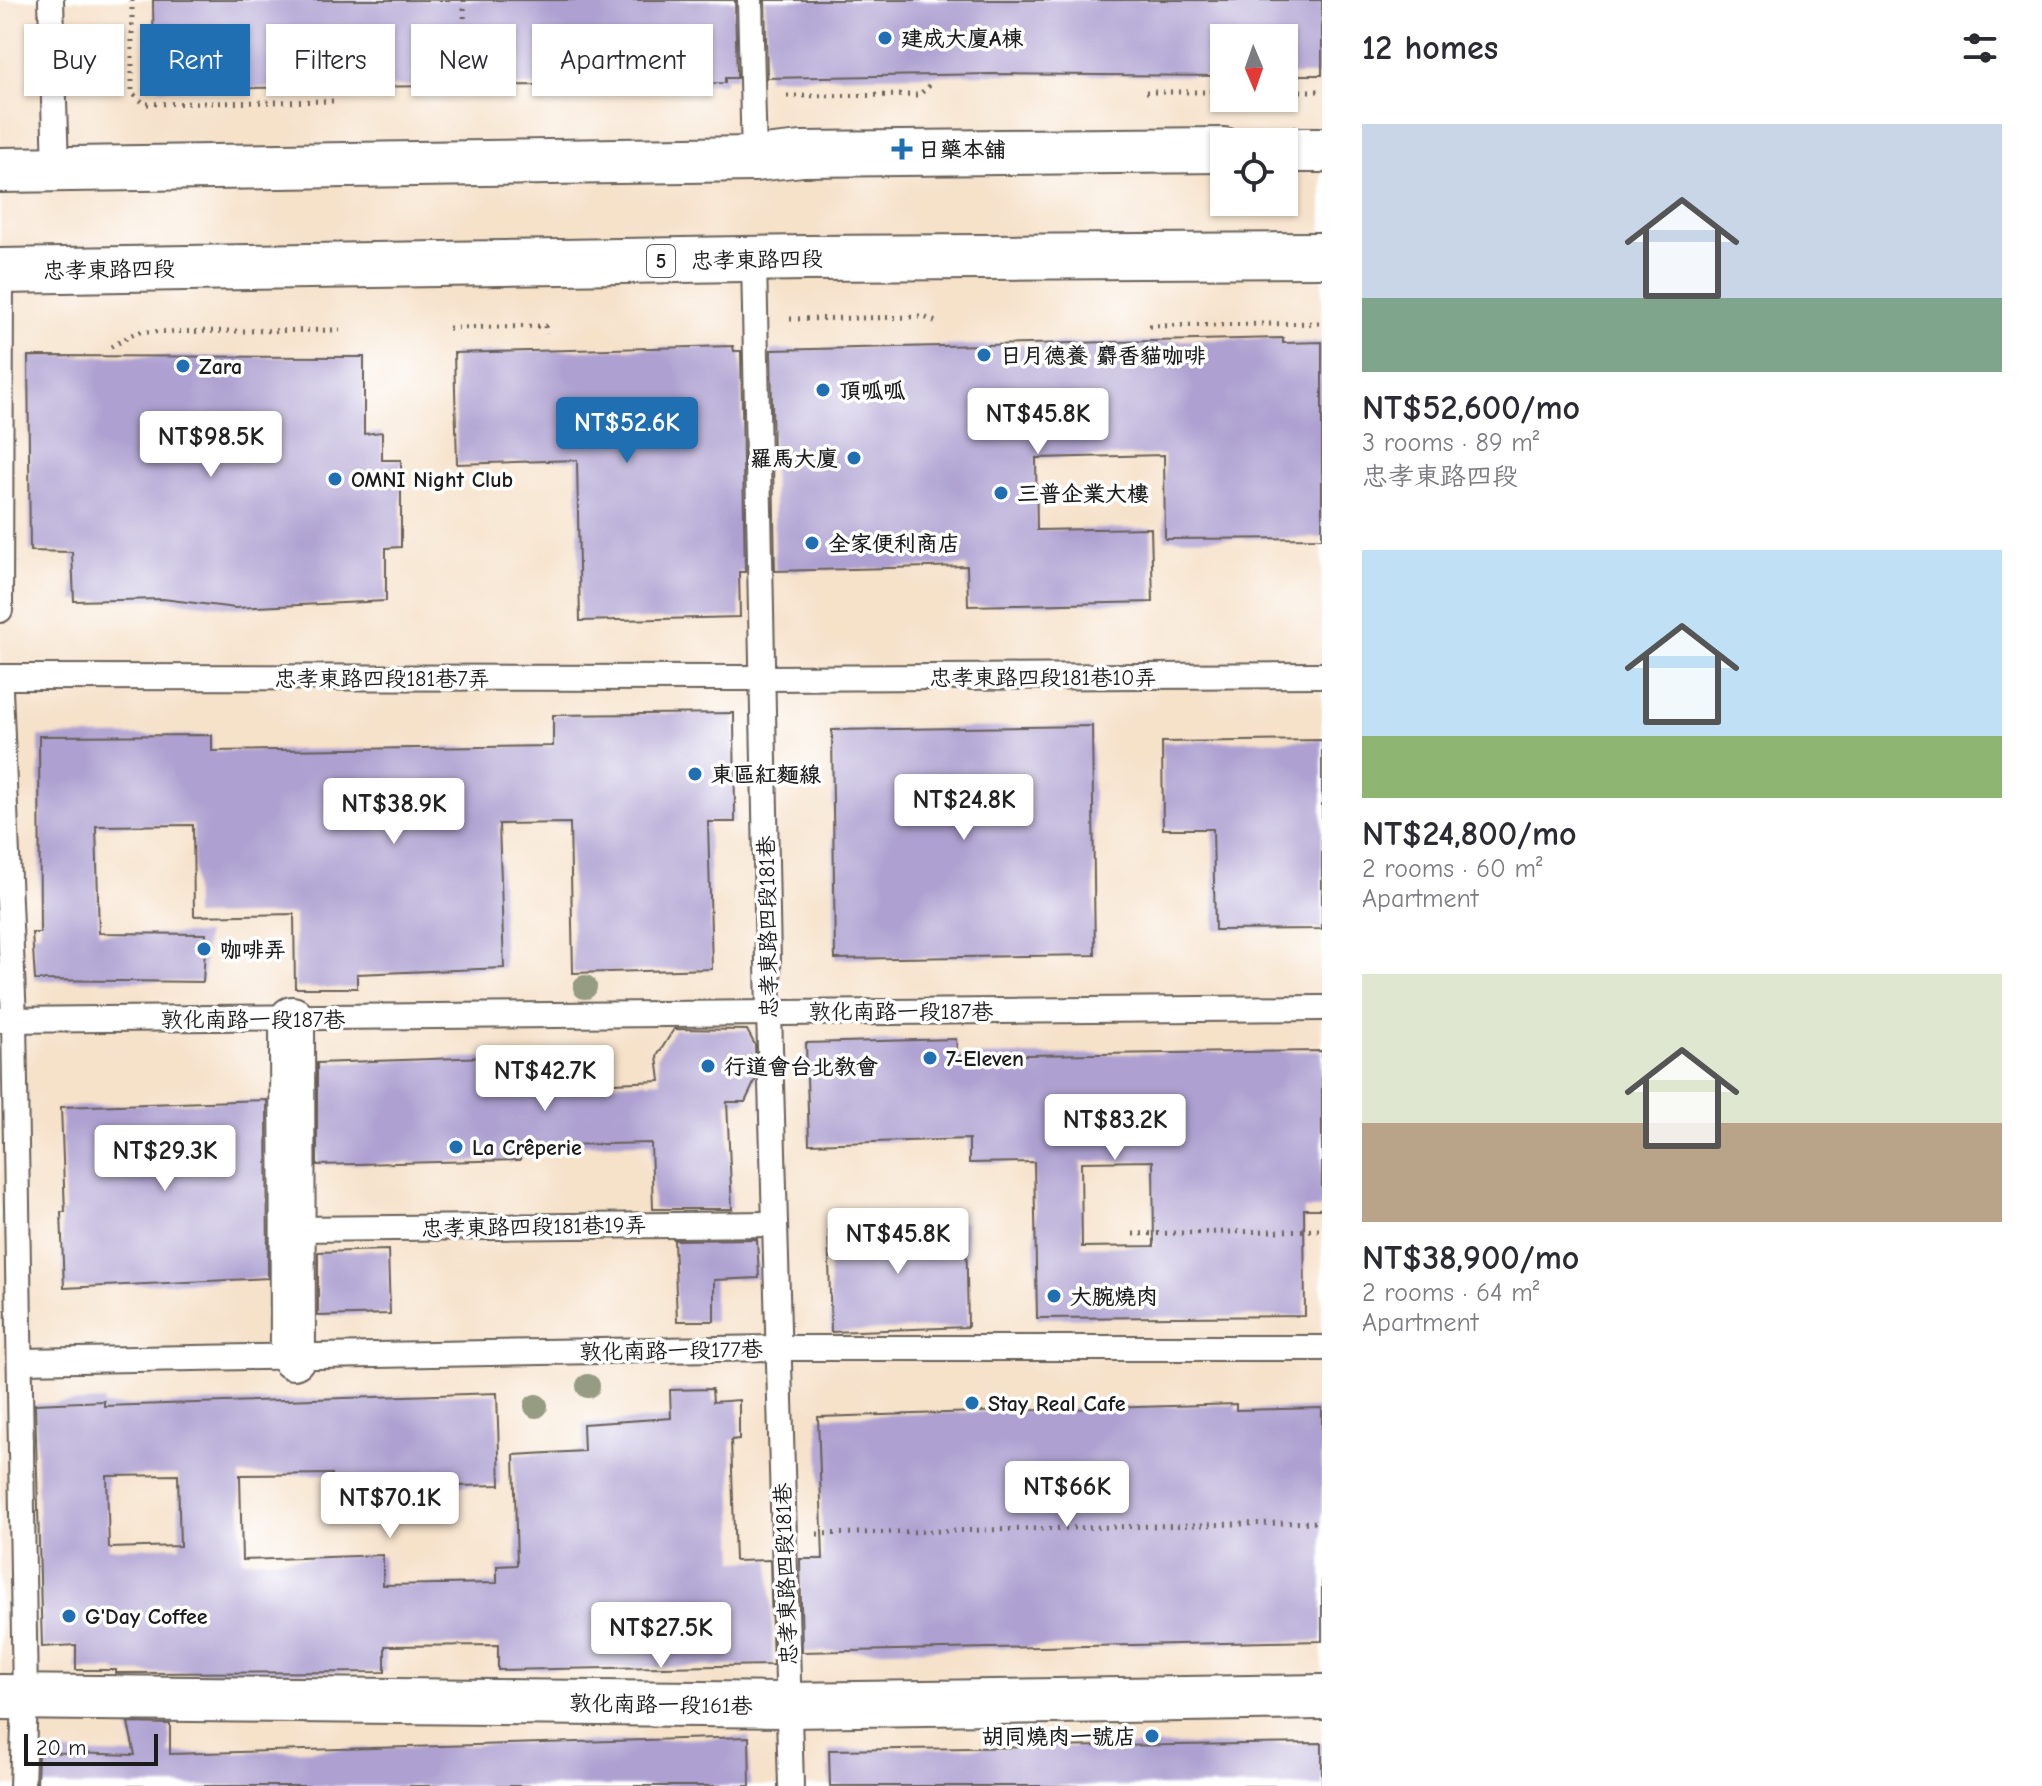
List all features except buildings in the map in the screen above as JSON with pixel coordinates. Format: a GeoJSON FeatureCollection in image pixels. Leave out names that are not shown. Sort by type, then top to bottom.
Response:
{"type":"FeatureCollection","features":[{"type":"Feature","properties":{"kind":"main road"},"geometry":{"type":"LineString","coordinates":[[0,170],[754,159],[802,154],[1210,150]]}},
{"type":"Feature","properties":{"kind":"main road"},"geometry":{"type":"LineString","coordinates":[[1298,150],[1322,150]]}},
{"type":"Feature","properties":{"kind":"main road","name":"忠孝東路四段"},"geometry":{"type":"LineString","coordinates":[[1,271],[754,259],[1322,255]]}},
{"type":"Feature","properties":{"kind":"main road"},"geometry":{"type":"LineString","coordinates":[[292,1019],[293,1357]]}},
{"type":"Feature","properties":{"kind":"main road","name":"敦化南路一段161巷"},"geometry":{"type":"LineString","coordinates":[[12,1697],[788,1705],[1322,1697]]}},
{"type":"Feature","properties":{"kind":"lane"},"geometry":{"type":"LineString","coordinates":[[51,0],[56,169]]}},
{"type":"Feature","properties":{"kind":"lane"},"geometry":{"type":"LineString","coordinates":[[750,0],[754,159]]}},
{"type":"Feature","properties":{"kind":"lane","name":"忠孝東路四段181巷"},"geometry":{"type":"LineString","coordinates":[[754,259],[769,1012],[791,1786]]}},
{"type":"Feature","properties":{"kind":"lane"},"geometry":{"type":"LineString","coordinates":[[0,610],[1,271]]}},
{"type":"Feature","properties":{"kind":"lane","name":"忠孝東路四段181巷10弄"},"geometry":{"type":"LineString","coordinates":[[763,678],[1322,675]]}},
{"type":"Feature","properties":{"kind":"lane","name":"忠孝東路四段181巷7弄"},"geometry":{"type":"LineString","coordinates":[[0,677],[763,678]]}},
{"type":"Feature","properties":{"kind":"lane"},"geometry":{"type":"LineString","coordinates":[[0,690],[7,1020],[21,1361],[11,1438],[12,1697],[22,1786]]}},
{"type":"Feature","properties":{"kind":"lane","name":"敦化南路一段187巷"},"geometry":{"type":"LineString","coordinates":[[7,1020],[1322,1008]]}},
{"type":"Feature","properties":{"kind":"lane","name":"忠孝東路四段181巷19弄"},"geometry":{"type":"LineString","coordinates":[[294,1229],[775,1224]]}},
{"type":"Feature","properties":{"kind":"lane","name":"敦化南路一段177巷"},"geometry":{"type":"LineString","coordinates":[[21,1361],[778,1348],[1322,1348]]}},
{"type":"Feature","properties":{"kind":"path"},"geometry":{"type":"LineString","coordinates":[[132,0],[132,93],[145,104],[337,101]]}},
{"type":"Feature","properties":{"kind":"path"},"geometry":{"type":"LineString","coordinates":[[464,0],[464,24]]}},
{"type":"Feature","properties":{"kind":"path"},"geometry":{"type":"LineString","coordinates":[[775,96],[919,95],[930,85]]}},
{"type":"Feature","properties":{"kind":"path"},"geometry":{"type":"LineString","coordinates":[[1298,91],[1322,91]]}},
{"type":"Feature","properties":{"kind":"path"},"geometry":{"type":"LineString","coordinates":[[1146,92],[1210,92]]}},
{"type":"Feature","properties":{"kind":"path"},"geometry":{"type":"LineString","coordinates":[[776,320],[924,317],[936,322]]}},
{"type":"Feature","properties":{"kind":"path"},"geometry":{"type":"LineString","coordinates":[[1149,326],[1322,323]]}},
{"type":"Feature","properties":{"kind":"path"},"geometry":{"type":"LineString","coordinates":[[449,328],[545,326],[546,334]]}},
{"type":"Feature","properties":{"kind":"path"},"geometry":{"type":"LineString","coordinates":[[111,347],[137,332],[340,330]]}},
{"type":"Feature","properties":{"kind":"path"},"geometry":{"type":"LineString","coordinates":[[1133,1234],[1322,1230]]}},
{"type":"Feature","properties":{"kind":"path"},"geometry":{"type":"LineString","coordinates":[[784,1535],[1322,1522]]}},
{"type":"Feature","properties":{"kind":"place","name":"建成大廈A棟"},"geometry":{"type":"Point","coordinates":[885,38]}},
{"type":"Feature","properties":{"kind":"place","name":"日藥本舖"},"geometry":{"type":"Point","coordinates":[902,149]}},
{"type":"Feature","properties":{"kind":"place","name":"日月德養 麝香貓咖啡"},"geometry":{"type":"Point","coordinates":[984,355]}},
{"type":"Feature","properties":{"kind":"place","name":"Zara"},"geometry":{"type":"Point","coordinates":[183,366]}},
{"type":"Feature","properties":{"kind":"place","name":"頂呱呱"},"geometry":{"type":"Point","coordinates":[823,390]}},
{"type":"Feature","properties":{"kind":"place","name":"羅馬大廈"},"geometry":{"type":"Point","coordinates":[854,458]}},
{"type":"Feature","properties":{"kind":"place","name":"OMNI Night Club"},"geometry":{"type":"Point","coordinates":[335,479]}},
{"type":"Feature","properties":{"kind":"place","name":"三普企業大樓"},"geometry":{"type":"Point","coordinates":[1001,493]}},
{"type":"Feature","properties":{"kind":"place","name":"全家便利商店"},"geometry":{"type":"Point","coordinates":[812,543]}},
{"type":"Feature","properties":{"kind":"place","name":"東區紅麵線"},"geometry":{"type":"Point","coordinates":[695,774]}},
{"type":"Feature","properties":{"kind":"place","name":"咖啡弄"},"geometry":{"type":"Point","coordinates":[204,949]}},
{"type":"Feature","properties":{"kind":"place","name":"7-Eleven"},"geometry":{"type":"Point","coordinates":[930,1058]}},
{"type":"Feature","properties":{"kind":"place","name":"行道會台北教會"},"geometry":{"type":"Point","coordinates":[708,1066]}},
{"type":"Feature","properties":{"kind":"place","name":"La Crêperie"},"geometry":{"type":"Point","coordinates":[456,1147]}},
{"type":"Feature","properties":{"kind":"place","name":"大腕燒肉"},"geometry":{"type":"Point","coordinates":[1054,1296]}},
{"type":"Feature","properties":{"kind":"place","name":"Stay Real Cafe"},"geometry":{"type":"Point","coordinates":[972,1403]}},
{"type":"Feature","properties":{"kind":"place","name":"G'Day Coffee"},"geometry":{"type":"Point","coordinates":[69,1616]}},
{"type":"Feature","properties":{"kind":"place","name":"胡同燒肉一號店"},"geometry":{"type":"Point","coordinates":[1152,1736]}}]}
